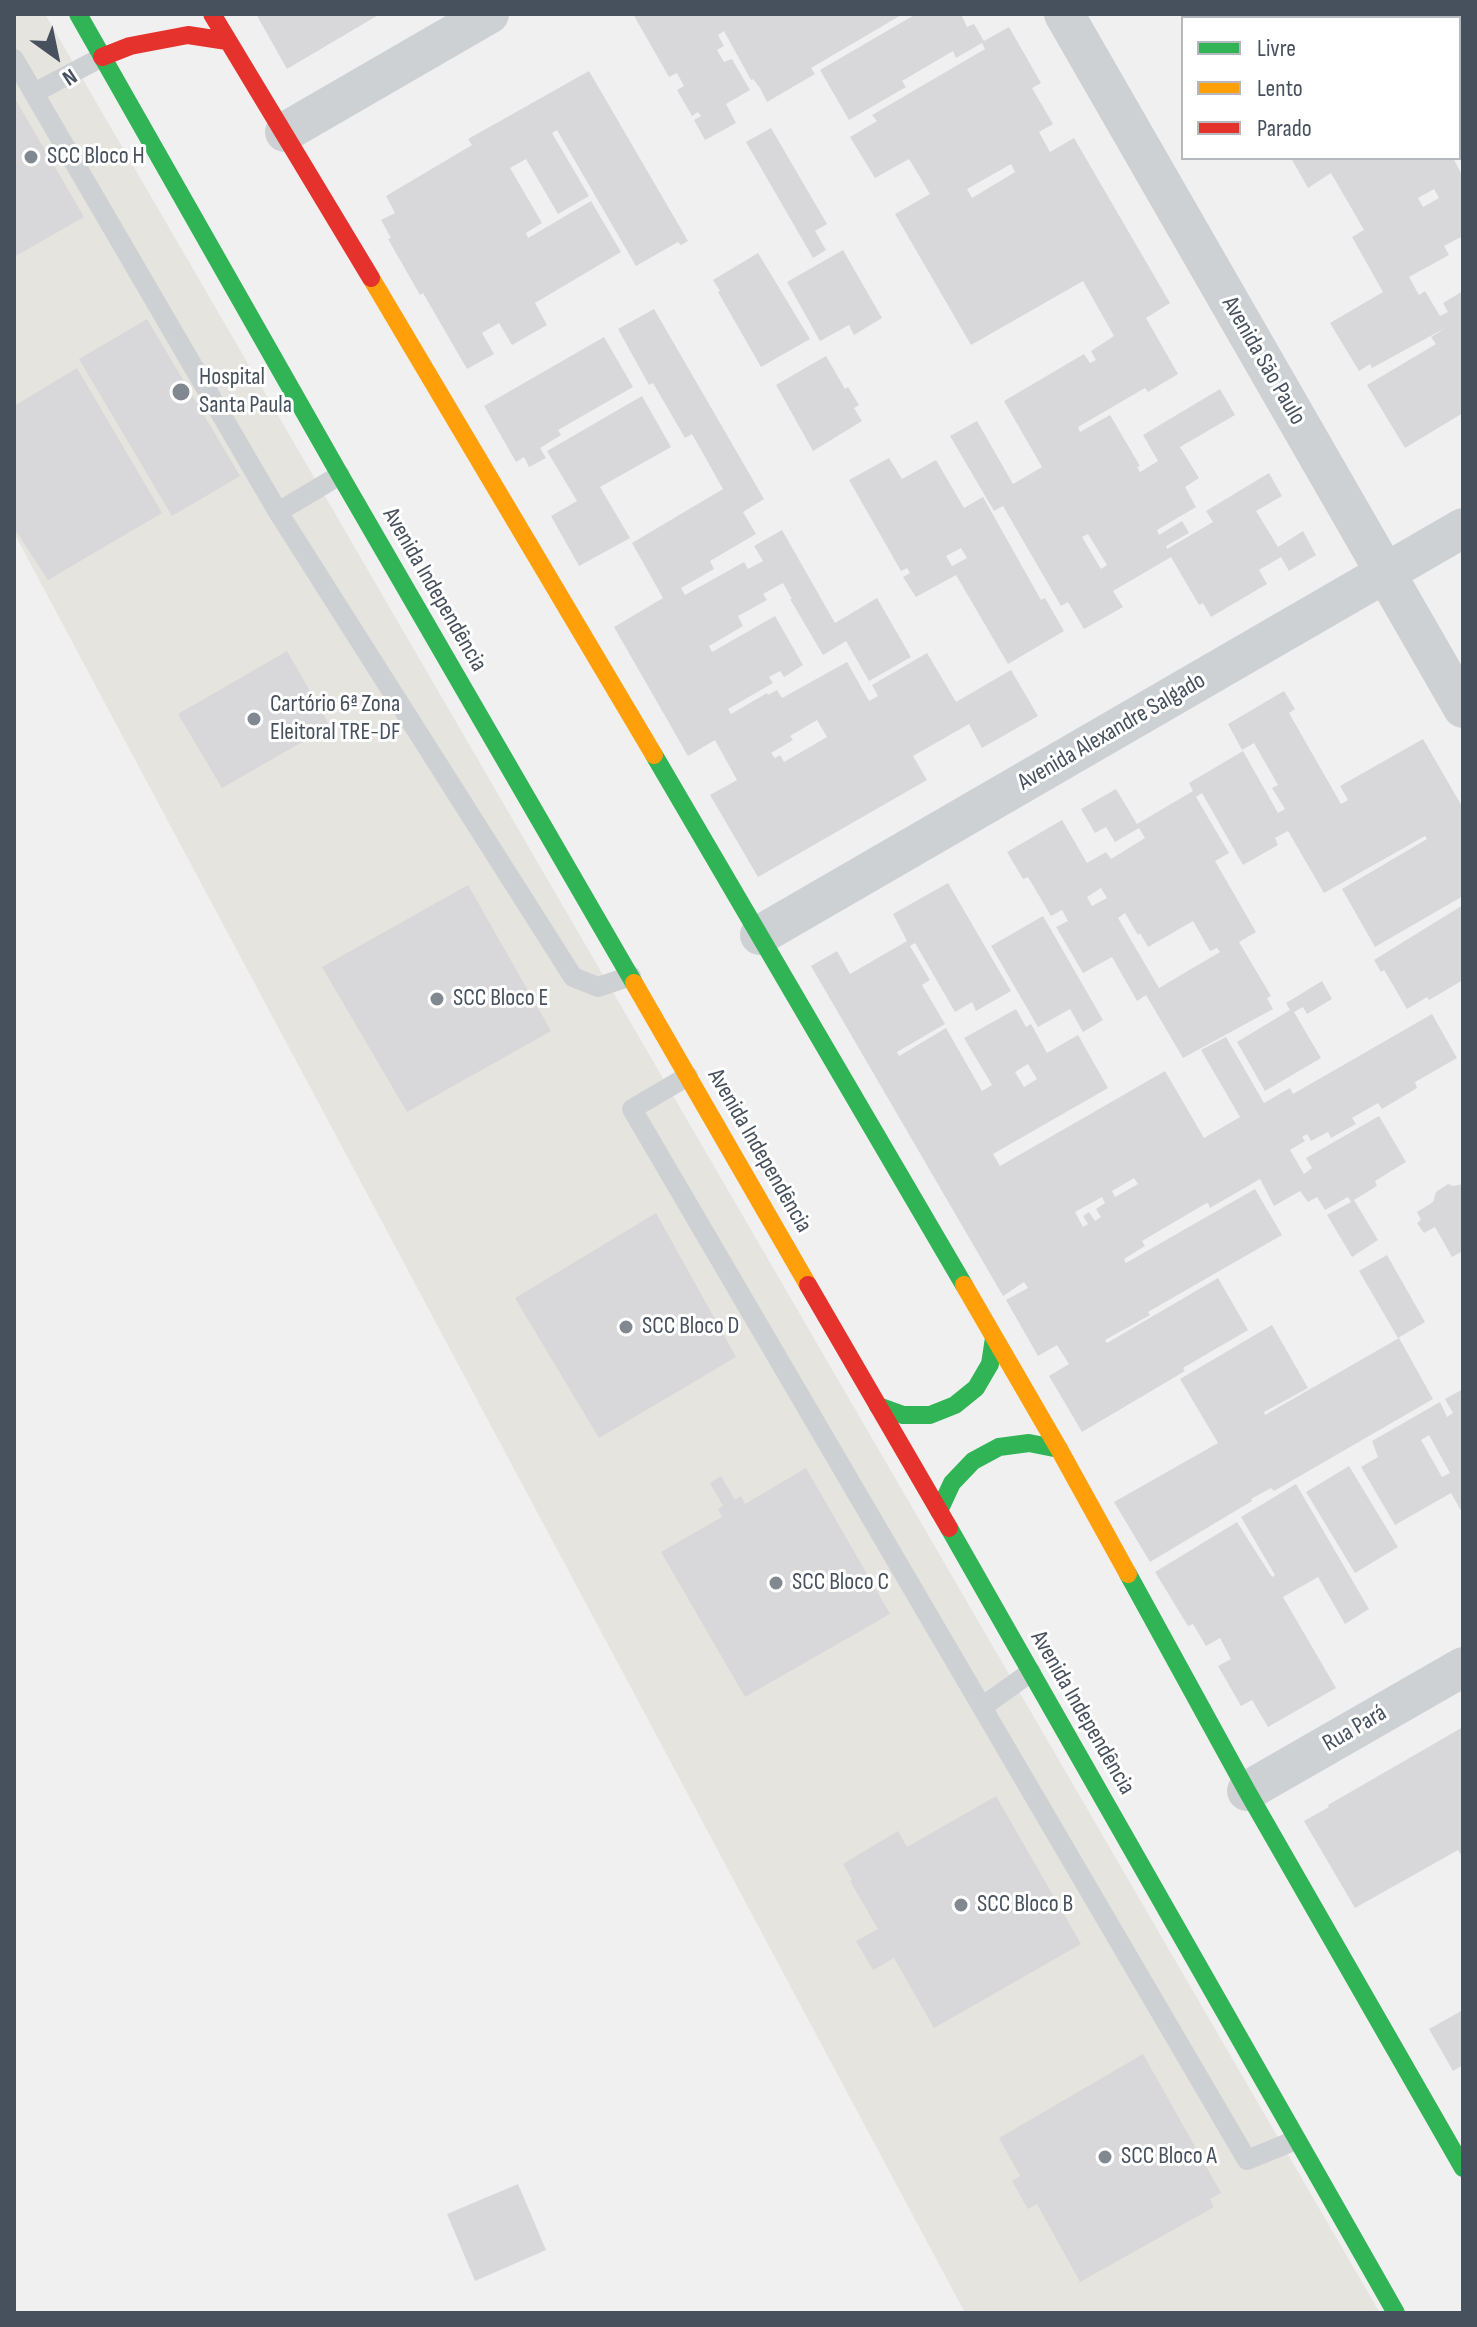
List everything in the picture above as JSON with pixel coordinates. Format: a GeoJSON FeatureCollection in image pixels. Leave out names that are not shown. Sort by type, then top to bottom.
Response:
{"type":"FeatureCollection","features":[{"type":"Feature","properties":{"kind":"main road","name":"Avenida Independência"},"geometry":{"type":"LineString","coordinates":[[78,14],[340,475],[939,1511],[1396,2313]]}},
{"type":"Feature","properties":{"kind":"main road"},"geometry":{"type":"LineString","coordinates":[[212,14],[760,935],[1059,1449],[1247,1791],[1463,2168]]}},
{"type":"Feature","properties":{"kind":"main road"},"geometry":{"type":"LineString","coordinates":[[102,57],[130,46],[188,35],[227,41]]}},
{"type":"Feature","properties":{"kind":"main road"},"geometry":{"type":"LineString","coordinates":[[878,1406],[903,1415],[930,1415],[955,1405],[976,1388],[990,1364],[994,1338]]}},
{"type":"Feature","properties":{"kind":"main road"},"geometry":{"type":"LineString","coordinates":[[939,1511],[952,1483],[973,1461],[999,1447],[1029,1443],[1059,1449]]}},
{"type":"Feature","properties":{"kind":"street"},"geometry":{"type":"LineString","coordinates":[[285,132],[489,14]]}},
{"type":"Feature","properties":{"kind":"street","name":"Avenida São Paulo"},"geometry":{"type":"LineString","coordinates":[[1064,14],[1463,708]]}},
{"type":"Feature","properties":{"kind":"street","name":"Avenida Alexandre Salgado"},"geometry":{"type":"LineString","coordinates":[[760,935],[1463,528]]}},
{"type":"Feature","properties":{"kind":"street","name":"Rua Pará"},"geometry":{"type":"LineString","coordinates":[[1247,1791],[1463,1667]]}},
{"type":"Feature","properties":{"kind":"lane"},"geometry":{"type":"LineString","coordinates":[[34,93],[102,57]]}},
{"type":"Feature","properties":{"kind":"lane"},"geometry":{"type":"LineString","coordinates":[[14,59],[278,512],[573,977],[598,987],[631,976]]}},
{"type":"Feature","properties":{"kind":"lane"},"geometry":{"type":"LineString","coordinates":[[278,512],[340,475]]}},
{"type":"Feature","properties":{"kind":"lane"},"geometry":{"type":"LineString","coordinates":[[688,1076],[632,1109],[1247,2160],[1296,2140]]}},
{"type":"Feature","properties":{"kind":"lane"},"geometry":{"type":"LineString","coordinates":[[982,1707],[1031,1672]]}},
{"type":"Feature","properties":{"kind":"shaded area"},"geometry":{"type":"Polygon","coordinates":[[[14,14],[45,14],[1380,2313],[965,2313],[14,533],[14,14]]]}},
{"type":"Feature","properties":{"kind":"building"},"geometry":{"type":"Polygon","coordinates":[[[256,14],[380,14],[287,69],[256,14]]]}},
{"type":"Feature","properties":{"kind":"building"},"geometry":{"type":"Polygon","coordinates":[[[633,14],[903,14],[811,68],[815,74],[767,102],[724,31],[718,35],[724,46],[717,50],[724,62],[732,59],[750,90],[726,104],[736,123],[705,140],[694,120],[701,116],[698,112],[692,116],[677,90],[684,86],[677,73],[669,77],[633,14]]]}},
{"type":"Feature","properties":{"kind":"building"},"geometry":{"type":"Polygon","coordinates":[[[916,14],[961,14],[967,27],[974,24],[984,41],[1009,27],[1041,83],[1032,88],[1053,124],[1039,132],[1050,152],[1074,138],[1170,303],[1146,318],[1178,374],[1148,392],[1145,388],[1078,427],[1080,432],[1110,415],[1140,466],[1137,467],[1140,472],[1158,461],[1143,435],[1220,389],[1235,415],[1180,447],[1199,478],[1185,487],[1196,507],[1157,530],[1159,535],[1182,521],[1189,533],[1166,546],[1167,549],[1213,522],[1206,511],[1269,473],[1282,496],[1256,511],[1278,547],[1303,531],[1316,555],[1289,571],[1281,557],[1259,570],[1267,584],[1211,617],[1203,603],[1199,605],[1171,557],[1113,591],[1123,607],[1084,629],[1068,602],[1061,606],[1003,506],[994,511],[950,436],[977,421],[1013,484],[1042,467],[1004,401],[1084,354],[1090,363],[1096,360],[1091,351],[1114,336],[1083,281],[971,345],[895,214],[930,194],[909,159],[875,178],[850,137],[877,121],[872,115],[985,49],[982,43],[956,58],[953,51],[902,81],[906,87],[849,120],[820,70],[916,14]],[[1011,164],[967,189],[972,198],[1015,172],[1011,164]],[[1088,534],[1082,537],[1101,569],[1107,565],[1088,534]]]}},
{"type":"Feature","properties":{"kind":"building"},"geometry":{"type":"Polygon","coordinates":[[[1218,14],[1342,14],[1338,16],[1218,14]]]}},
{"type":"Feature","properties":{"kind":"building"},"geometry":{"type":"Polygon","coordinates":[[[1463,14],[1463,24],[1461,16],[1411,16],[1463,14]]]}},
{"type":"Feature","properties":{"kind":"building"},"geometry":{"type":"Polygon","coordinates":[[[589,71],[688,241],[681,245],[678,242],[636,266],[557,130],[552,133],[589,196],[558,214],[526,159],[510,168],[542,223],[526,233],[528,238],[591,201],[621,252],[535,303],[547,325],[512,345],[499,323],[482,333],[494,354],[467,369],[388,239],[391,238],[381,220],[395,213],[386,196],[472,145],[468,139],[589,71]]]}},
{"type":"Feature","properties":{"kind":"building","name":"SCC Bloco H"},"geometry":{"type":"Polygon","coordinates":[[[14,97],[84,217],[14,257],[14,97]]]}},
{"type":"Feature","properties":{"kind":"building"},"geometry":{"type":"Polygon","coordinates":[[[771,128],[827,224],[815,231],[826,250],[813,258],[746,142],[771,128]]]}},
{"type":"Feature","properties":{"kind":"building"},"geometry":{"type":"Polygon","coordinates":[[[1292,160],[1454,160],[1463,172],[1463,240],[1461,237],[1444,246],[1449,255],[1409,277],[1419,295],[1425,291],[1440,316],[1448,312],[1443,303],[1463,291],[1463,413],[1405,448],[1367,385],[1436,344],[1431,337],[1447,327],[1372,368],[1370,364],[1359,371],[1330,323],[1383,292],[1352,237],[1364,230],[1331,173],[1308,188],[1292,160]],[[1434,189],[1418,198],[1423,207],[1439,198],[1434,189]]]}},
{"type":"Feature","properties":{"kind":"building"},"geometry":{"type":"Polygon","coordinates":[[[843,250],[882,318],[854,335],[849,325],[820,341],[787,282],[843,250]]]}},
{"type":"Feature","properties":{"kind":"building"},"geometry":{"type":"Polygon","coordinates":[[[758,253],[810,339],[761,367],[713,280],[758,253]]]}},
{"type":"Feature","properties":{"kind":"building"},"geometry":{"type":"Polygon","coordinates":[[[654,309],[764,499],[743,512],[756,534],[710,561],[714,569],[681,588],[685,595],[744,562],[748,569],[763,561],[754,546],[782,530],[835,623],[877,598],[911,657],[869,681],[846,641],[823,655],[783,583],[763,594],[767,600],[738,616],[743,626],[709,646],[712,652],[775,616],[803,665],[784,677],[780,671],[769,677],[773,683],[728,709],[731,714],[767,693],[777,690],[782,698],[847,662],[869,701],[878,696],[872,685],[927,653],[956,702],[1011,670],[1038,716],[982,748],[969,724],[913,756],[927,780],[758,877],[710,795],[737,780],[715,740],[688,756],[614,627],[663,598],[632,543],[723,489],[692,434],[685,438],[653,383],[649,385],[618,329],[654,309]],[[817,720],[790,736],[793,740],[771,753],[775,758],[780,755],[784,762],[827,737],[817,720]]]}},
{"type":"Feature","properties":{"kind":"building"},"geometry":{"type":"Polygon","coordinates":[[[147,319],[240,476],[172,516],[79,359],[147,319]]]}},
{"type":"Feature","properties":{"kind":"building"},"geometry":{"type":"Polygon","coordinates":[[[604,337],[633,387],[558,430],[561,435],[540,448],[546,458],[529,467],[524,457],[516,462],[484,406],[604,337]]]}},
{"type":"Feature","properties":{"kind":"building"},"geometry":{"type":"Polygon","coordinates":[[[826,356],[845,389],[848,387],[859,405],[854,408],[862,421],[813,451],[776,385],[826,356]]]}},
{"type":"Feature","properties":{"kind":"building"},"geometry":{"type":"Polygon","coordinates":[[[77,368],[162,513],[48,580],[14,528],[14,406],[77,368]]]}},
{"type":"Feature","properties":{"kind":"building"},"geometry":{"type":"Polygon","coordinates":[[[642,396],[671,447],[600,487],[630,538],[579,566],[551,516],[577,501],[547,451],[642,396]]]}},
{"type":"Feature","properties":{"kind":"building"},"geometry":{"type":"Polygon","coordinates":[[[889,458],[902,479],[936,460],[964,508],[983,497],[1041,600],[1045,598],[1064,631],[1008,664],[956,575],[916,597],[903,577],[910,573],[907,568],[901,571],[849,480],[889,458]],[[961,548],[946,556],[952,566],[967,558],[961,548]]]}},
{"type":"Feature","properties":{"kind":"building","name":"Cartório 6ª Zona Eleitoral TRE-DF"},"geometry":{"type":"Polygon","coordinates":[[[287,651],[330,726],[222,788],[178,714],[287,651]]]}},
{"type":"Feature","properties":{"kind":"building"},"geometry":{"type":"Polygon","coordinates":[[[1284,691],[1295,709],[1289,713],[1341,804],[1348,800],[1340,786],[1423,739],[1463,808],[1463,896],[1375,947],[1342,889],[1427,839],[1425,836],[1324,893],[1288,831],[1275,838],[1278,845],[1243,865],[1202,793],[1196,797],[1229,853],[1215,861],[1256,932],[1239,942],[1271,996],[1267,998],[1273,1009],[1183,1058],[1146,995],[1137,1001],[1112,957],[1083,973],[1056,927],[1068,921],[1062,910],[1051,916],[1028,877],[1023,879],[1007,852],[1062,820],[1087,863],[1106,852],[1111,859],[1145,838],[1139,828],[1115,842],[1106,827],[1095,833],[1081,809],[1116,789],[1137,824],[1193,791],[1189,783],[1243,751],[1278,813],[1285,809],[1272,788],[1278,785],[1254,743],[1242,750],[1228,724],[1284,691]],[[1101,888],[1087,897],[1092,906],[1107,898],[1101,888]],[[1125,913],[1118,918],[1159,988],[1220,952],[1217,948],[1210,951],[1193,921],[1148,947],[1125,913]]]}},
{"type":"Feature","properties":{"kind":"building"},"geometry":{"type":"Polygon","coordinates":[[[948,883],[1011,991],[976,1011],[972,1002],[955,1012],[915,943],[910,946],[930,980],[922,985],[945,1024],[897,1052],[899,1056],[946,1028],[982,1091],[992,1085],[964,1038],[1016,1009],[1026,1027],[1031,1024],[1047,1053],[1078,1035],[1108,1088],[993,1154],[1000,1166],[1165,1071],[1204,1138],[1240,1117],[1201,1050],[1226,1037],[1264,1103],[1290,1088],[1293,1094],[1432,1014],[1457,1058],[1415,1082],[1417,1088],[1382,1109],[1378,1103],[1352,1118],[1356,1124],[1331,1138],[1328,1132],[1311,1141],[1307,1134],[1302,1137],[1305,1141],[1290,1150],[1304,1174],[1312,1168],[1306,1158],[1379,1116],[1406,1162],[1375,1181],[1377,1186],[1354,1200],[1378,1240],[1352,1257],[1327,1215],[1351,1202],[1348,1197],[1325,1210],[1317,1197],[1308,1202],[1300,1191],[1274,1206],[1260,1179],[1210,1208],[1208,1203],[1205,1204],[1142,1241],[1145,1246],[1124,1259],[1126,1263],[1255,1189],[1282,1235],[1105,1340],[1107,1343],[1218,1278],[1248,1330],[1082,1432],[1049,1376],[1069,1364],[1057,1345],[1038,1356],[1006,1300],[1028,1288],[1024,1282],[1003,1296],[811,966],[837,951],[850,974],[907,941],[893,914],[948,883]],[[1028,1064],[1015,1072],[1024,1087],[1037,1079],[1028,1064]],[[1134,1178],[1112,1191],[1115,1197],[1138,1184],[1134,1178]],[[1102,1197],[1075,1212],[1083,1227],[1088,1224],[1083,1216],[1089,1212],[1095,1221],[1101,1217],[1096,1209],[1105,1203],[1102,1197]]]}},
{"type":"Feature","properties":{"kind":"building","name":"SCC Bloco E"},"geometry":{"type":"Polygon","coordinates":[[[468,885],[551,1031],[407,1112],[322,967],[468,885]]]}},
{"type":"Feature","properties":{"kind":"building"},"geometry":{"type":"Polygon","coordinates":[[[1463,905],[1463,980],[1407,1009],[1384,970],[1381,972],[1374,960],[1463,905]]]}},
{"type":"Feature","properties":{"kind":"building"},"geometry":{"type":"Polygon","coordinates":[[[1043,916],[1103,1020],[1083,1032],[1070,1009],[1038,1027],[991,946],[1043,916]]]}},
{"type":"Feature","properties":{"kind":"building"},"geometry":{"type":"Polygon","coordinates":[[[1322,981],[1332,999],[1307,1014],[1303,1007],[1294,1012],[1321,1058],[1265,1091],[1237,1042],[1290,1010],[1286,1003],[1322,981]]]}},
{"type":"Feature","properties":{"kind":"building"},"geometry":{"type":"Polygon","coordinates":[[[1448,1184],[1463,1184],[1463,1251],[1452,1257],[1435,1227],[1424,1233],[1417,1223],[1421,1220],[1417,1212],[1433,1202],[1436,1192],[1448,1184]]]}},
{"type":"Feature","properties":{"kind":"building","name":"SCC Bloco D"},"geometry":{"type":"Polygon","coordinates":[[[656,1213],[736,1357],[599,1438],[515,1298],[656,1213]]]}},
{"type":"Feature","properties":{"kind":"building"},"geometry":{"type":"Polygon","coordinates":[[[1387,1255],[1425,1322],[1398,1338],[1359,1271],[1387,1255]]]}},
{"type":"Feature","properties":{"kind":"building"},"geometry":{"type":"Polygon","coordinates":[[[1272,1325],[1308,1388],[1264,1412],[1265,1415],[1399,1338],[1433,1399],[1274,1491],[1271,1488],[1251,1499],[1150,1562],[1114,1502],[1218,1443],[1180,1379],[1272,1325]]]}},
{"type":"Feature","properties":{"kind":"building"},"geometry":{"type":"Polygon","coordinates":[[[1463,1389],[1463,1514],[1451,1493],[1395,1525],[1361,1467],[1378,1457],[1372,1441],[1440,1402],[1447,1417],[1453,1413],[1445,1399],[1463,1389]],[[1429,1435],[1421,1440],[1442,1477],[1450,1473],[1429,1435]]]}},
{"type":"Feature","properties":{"kind":"building"},"geometry":{"type":"Polygon","coordinates":[[[1349,1466],[1398,1547],[1355,1573],[1306,1492],[1349,1466]]]}},
{"type":"Feature","properties":{"kind":"building","name":"SCC Bloco C"},"geometry":{"type":"Polygon","coordinates":[[[806,1468],[890,1614],[745,1697],[661,1552],[722,1517],[718,1509],[723,1506],[710,1483],[721,1476],[735,1500],[741,1496],[745,1504],[806,1468]]]}},
{"type":"Feature","properties":{"kind":"building"},"geometry":{"type":"Polygon","coordinates":[[[1296,1484],[1369,1609],[1345,1624],[1318,1577],[1283,1597],[1336,1688],[1268,1727],[1252,1700],[1241,1706],[1218,1666],[1231,1659],[1220,1638],[1206,1646],[1193,1624],[1188,1626],[1155,1572],[1237,1522],[1272,1577],[1275,1575],[1241,1517],[1296,1484]]]}},
{"type":"Feature","properties":{"kind":"building"},"geometry":{"type":"Polygon","coordinates":[[[1463,1727],[1463,1858],[1458,1850],[1355,1908],[1304,1821],[1463,1727]]]}},
{"type":"Feature","properties":{"kind":"building","name":"SCC Bloco B"},"geometry":{"type":"Polygon","coordinates":[[[996,1796],[1081,1944],[934,2028],[894,1958],[873,1970],[856,1941],[878,1929],[843,1864],[898,1831],[907,1847],[996,1796]]]}},
{"type":"Feature","properties":{"kind":"building"},"geometry":{"type":"Polygon","coordinates":[[[1463,2010],[1463,2065],[1453,2071],[1429,2029],[1463,2010]]]}},
{"type":"Feature","properties":{"kind":"building","name":"SCC Bloco A"},"geometry":{"type":"Polygon","coordinates":[[[1143,2054],[1221,2193],[1210,2199],[1214,2207],[1080,2282],[1037,2204],[1028,2209],[1012,2181],[1020,2176],[999,2138],[1143,2054]]]}},
{"type":"Feature","properties":{"kind":"building"},"geometry":{"type":"Polygon","coordinates":[[[518,2184],[546,2250],[475,2281],[447,2214],[518,2184]]]}},
{"type":"Feature","properties":{"kind":"traffic: fast"},"geometry":{"type":"LineString","coordinates":[[78,14],[634,983]]}},
{"type":"Feature","properties":{"kind":"traffic: fast"},"geometry":{"type":"LineString","coordinates":[[654,755],[964,1285]]}},
{"type":"Feature","properties":{"kind":"traffic: fast"},"geometry":{"type":"LineString","coordinates":[[878,1406],[903,1415],[930,1415],[955,1405],[976,1388],[990,1364],[994,1338]]}},
{"type":"Feature","properties":{"kind":"traffic: fast"},"geometry":{"type":"LineString","coordinates":[[939,1511],[952,1483],[973,1461],[999,1447],[1029,1443],[1059,1449]]}},
{"type":"Feature","properties":{"kind":"traffic: fast"},"geometry":{"type":"LineString","coordinates":[[949,1528],[1396,2313]]}},
{"type":"Feature","properties":{"kind":"traffic: fast"},"geometry":{"type":"LineString","coordinates":[[1128,1574],[1247,1791],[1463,2168]]}},
{"type":"Feature","properties":{"kind":"traffic: slow"},"geometry":{"type":"LineString","coordinates":[[371,278],[654,755]]}},
{"type":"Feature","properties":{"kind":"traffic: slow"},"geometry":{"type":"LineString","coordinates":[[634,983],[808,1285]]}},
{"type":"Feature","properties":{"kind":"traffic: slow"},"geometry":{"type":"LineString","coordinates":[[964,1285],[1128,1574]]}},
{"type":"Feature","properties":{"kind":"traffic: jam"},"geometry":{"type":"LineString","coordinates":[[212,14],[371,278]]}},
{"type":"Feature","properties":{"kind":"traffic: jam"},"geometry":{"type":"LineString","coordinates":[[102,57],[130,46],[188,35],[227,41]]}},
{"type":"Feature","properties":{"kind":"traffic: jam"},"geometry":{"type":"LineString","coordinates":[[808,1285],[949,1528]]}},
{"type":"Feature","properties":{"kind":"place","name":"SCC Bloco H"},"geometry":{"type":"Point","coordinates":[31,157]}},
{"type":"Feature","properties":{"kind":"place","name":"Hospital Santa Paula"},"geometry":{"type":"Point","coordinates":[181,392]}},
{"type":"Feature","properties":{"kind":"place","name":"Cartório 6ª Zona Eleitoral TRE-DF"},"geometry":{"type":"Point","coordinates":[254,719]}},
{"type":"Feature","properties":{"kind":"place","name":"SCC Bloco E"},"geometry":{"type":"Point","coordinates":[437,999]}},
{"type":"Feature","properties":{"kind":"place","name":"SCC Bloco D"},"geometry":{"type":"Point","coordinates":[626,1327]}},
{"type":"Feature","properties":{"kind":"place","name":"SCC Bloco C"},"geometry":{"type":"Point","coordinates":[776,1583]}},
{"type":"Feature","properties":{"kind":"place","name":"SCC Bloco B"},"geometry":{"type":"Point","coordinates":[961,1905]}},
{"type":"Feature","properties":{"kind":"place","name":"SCC Bloco A"},"geometry":{"type":"Point","coordinates":[1105,2157]}}]}
